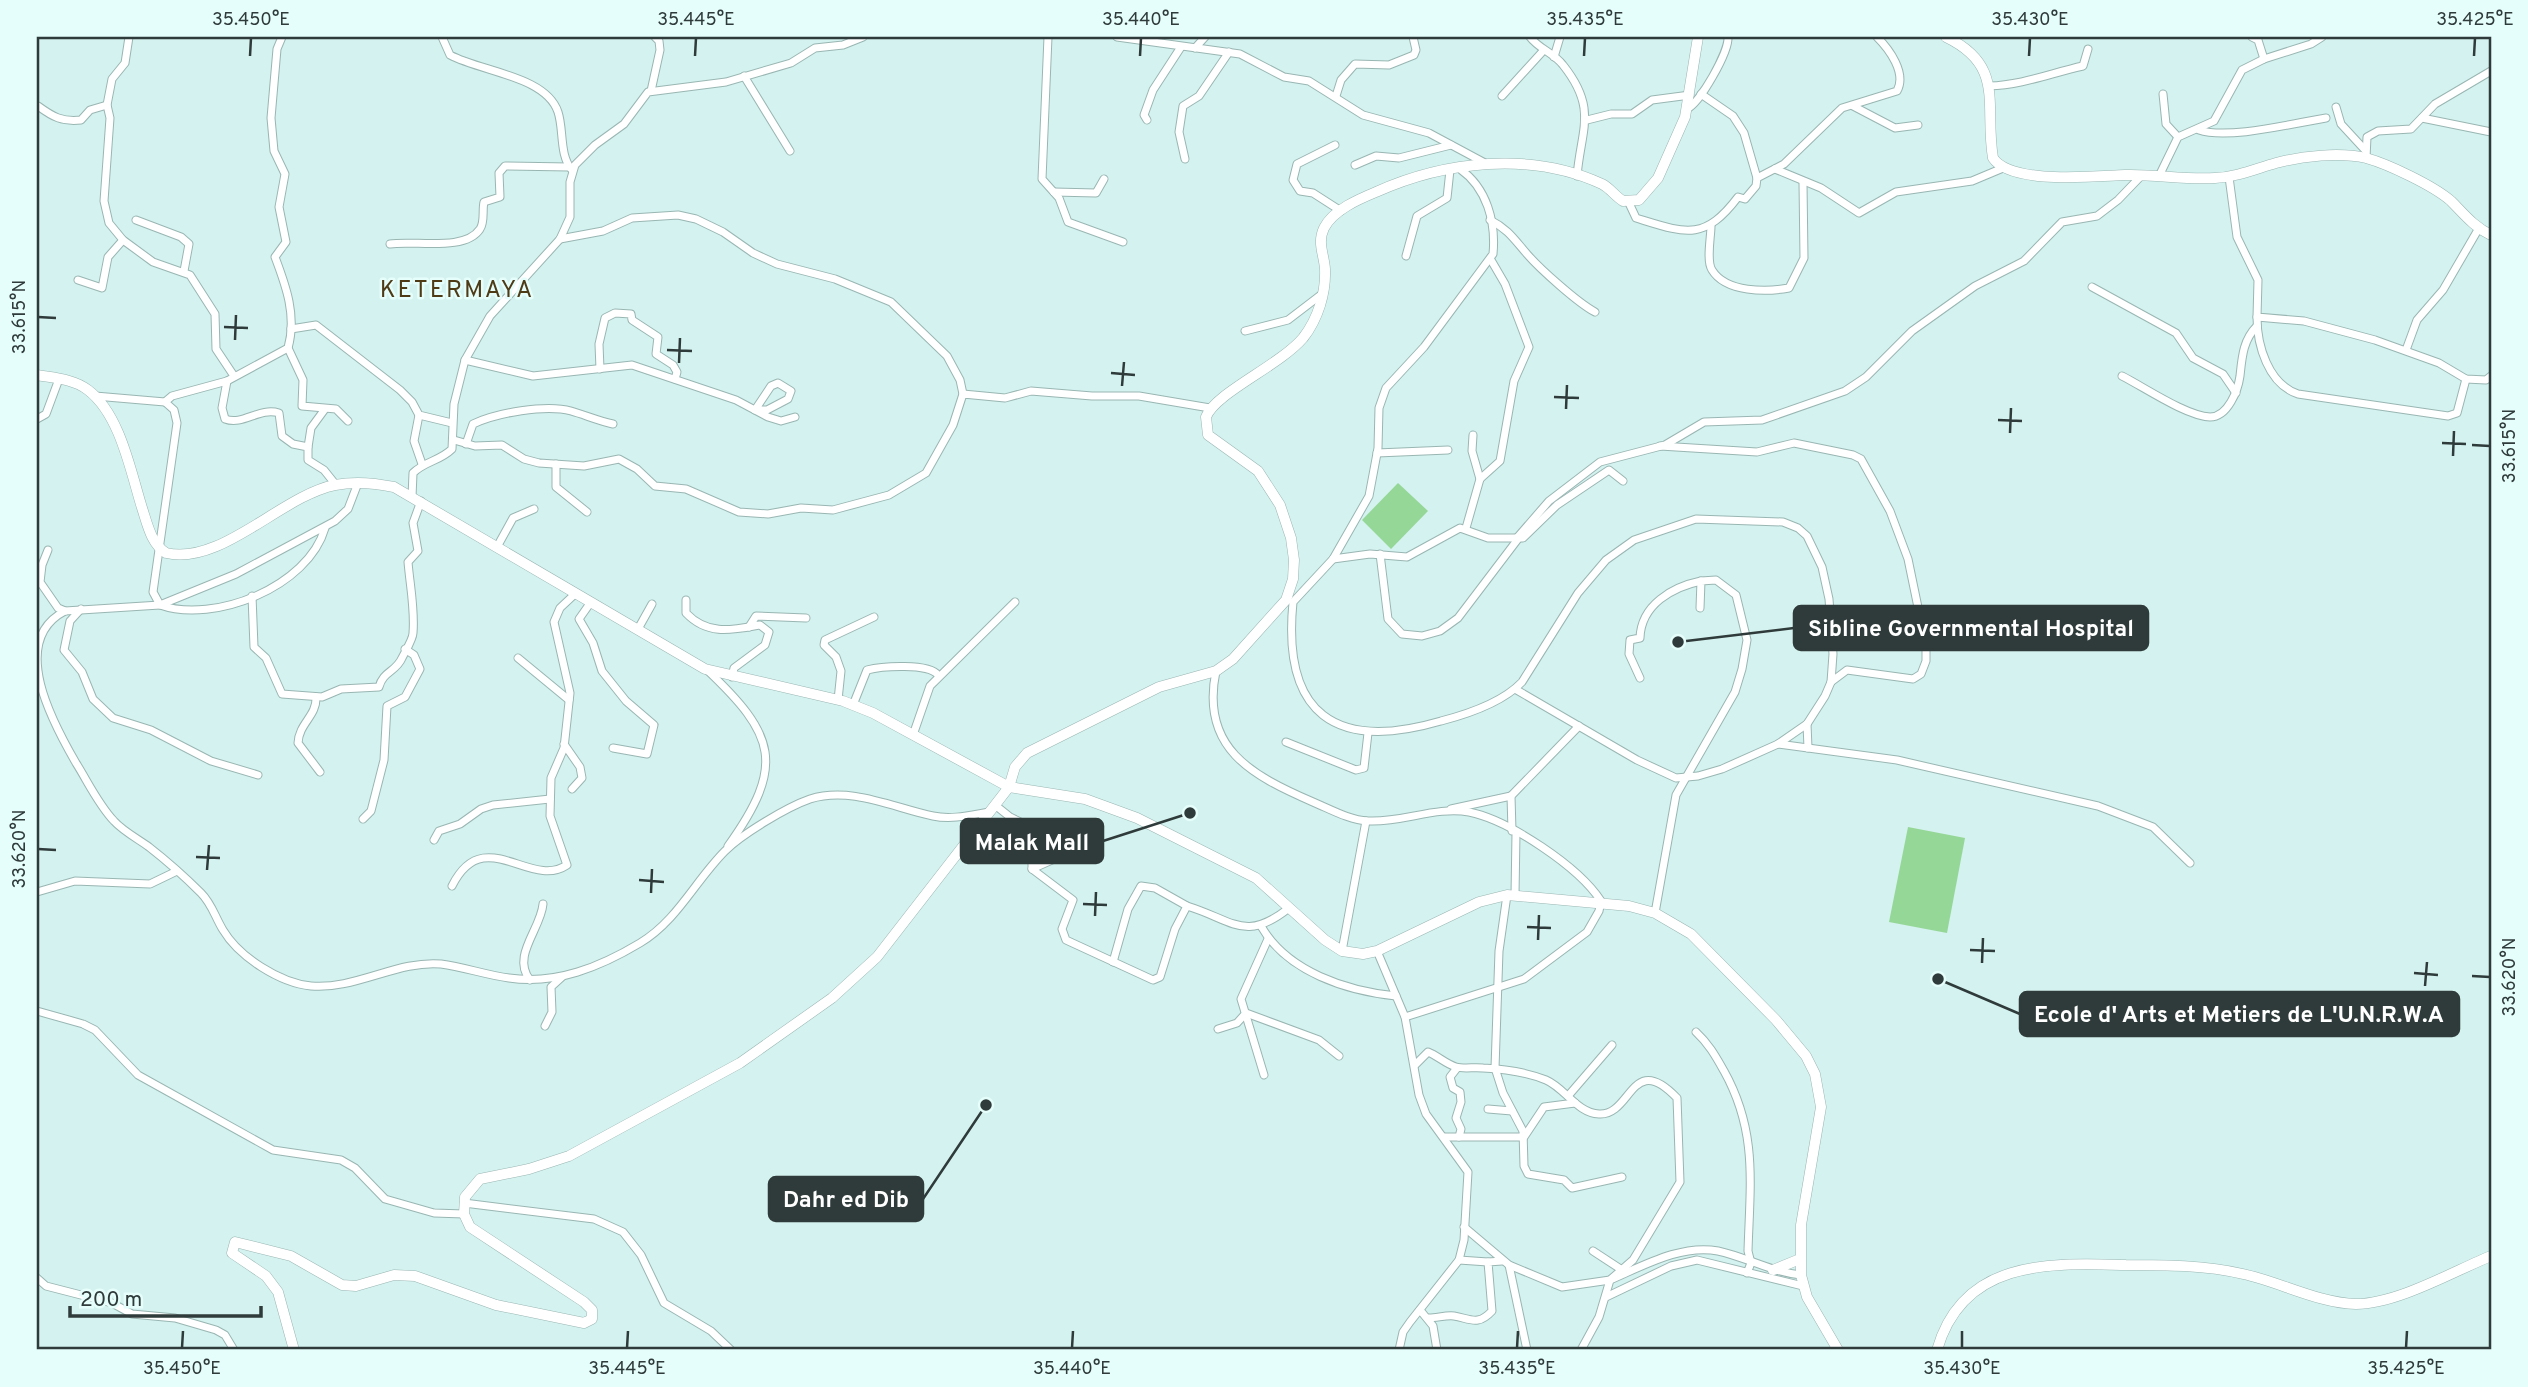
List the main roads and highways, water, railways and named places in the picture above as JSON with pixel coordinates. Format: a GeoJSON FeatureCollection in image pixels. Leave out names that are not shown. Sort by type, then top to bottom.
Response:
{"type":"FeatureCollection","features":[{"type":"Feature","properties":{"kind":"place","name":"Sibline Governmental Hospital"},"geometry":{"type":"Point","coordinates":[1678,642]}},
{"type":"Feature","properties":{"kind":"place","name":"Malak Mall"},"geometry":{"type":"Point","coordinates":[1190,813]}},
{"type":"Feature","properties":{"kind":"place","name":"Ecole d' Arts et Metiers de L'U.N.R.W.A"},"geometry":{"type":"Point","coordinates":[1938,979]}},
{"type":"Feature","properties":{"kind":"place","name":"Dahr ed Dib"},"geometry":{"type":"Point","coordinates":[986,1105]}},
{"type":"Feature","properties":{"kind":"district","name":"KETERMAYA"},"geometry":{"type":"Point","coordinates":[457,291]}}]}
